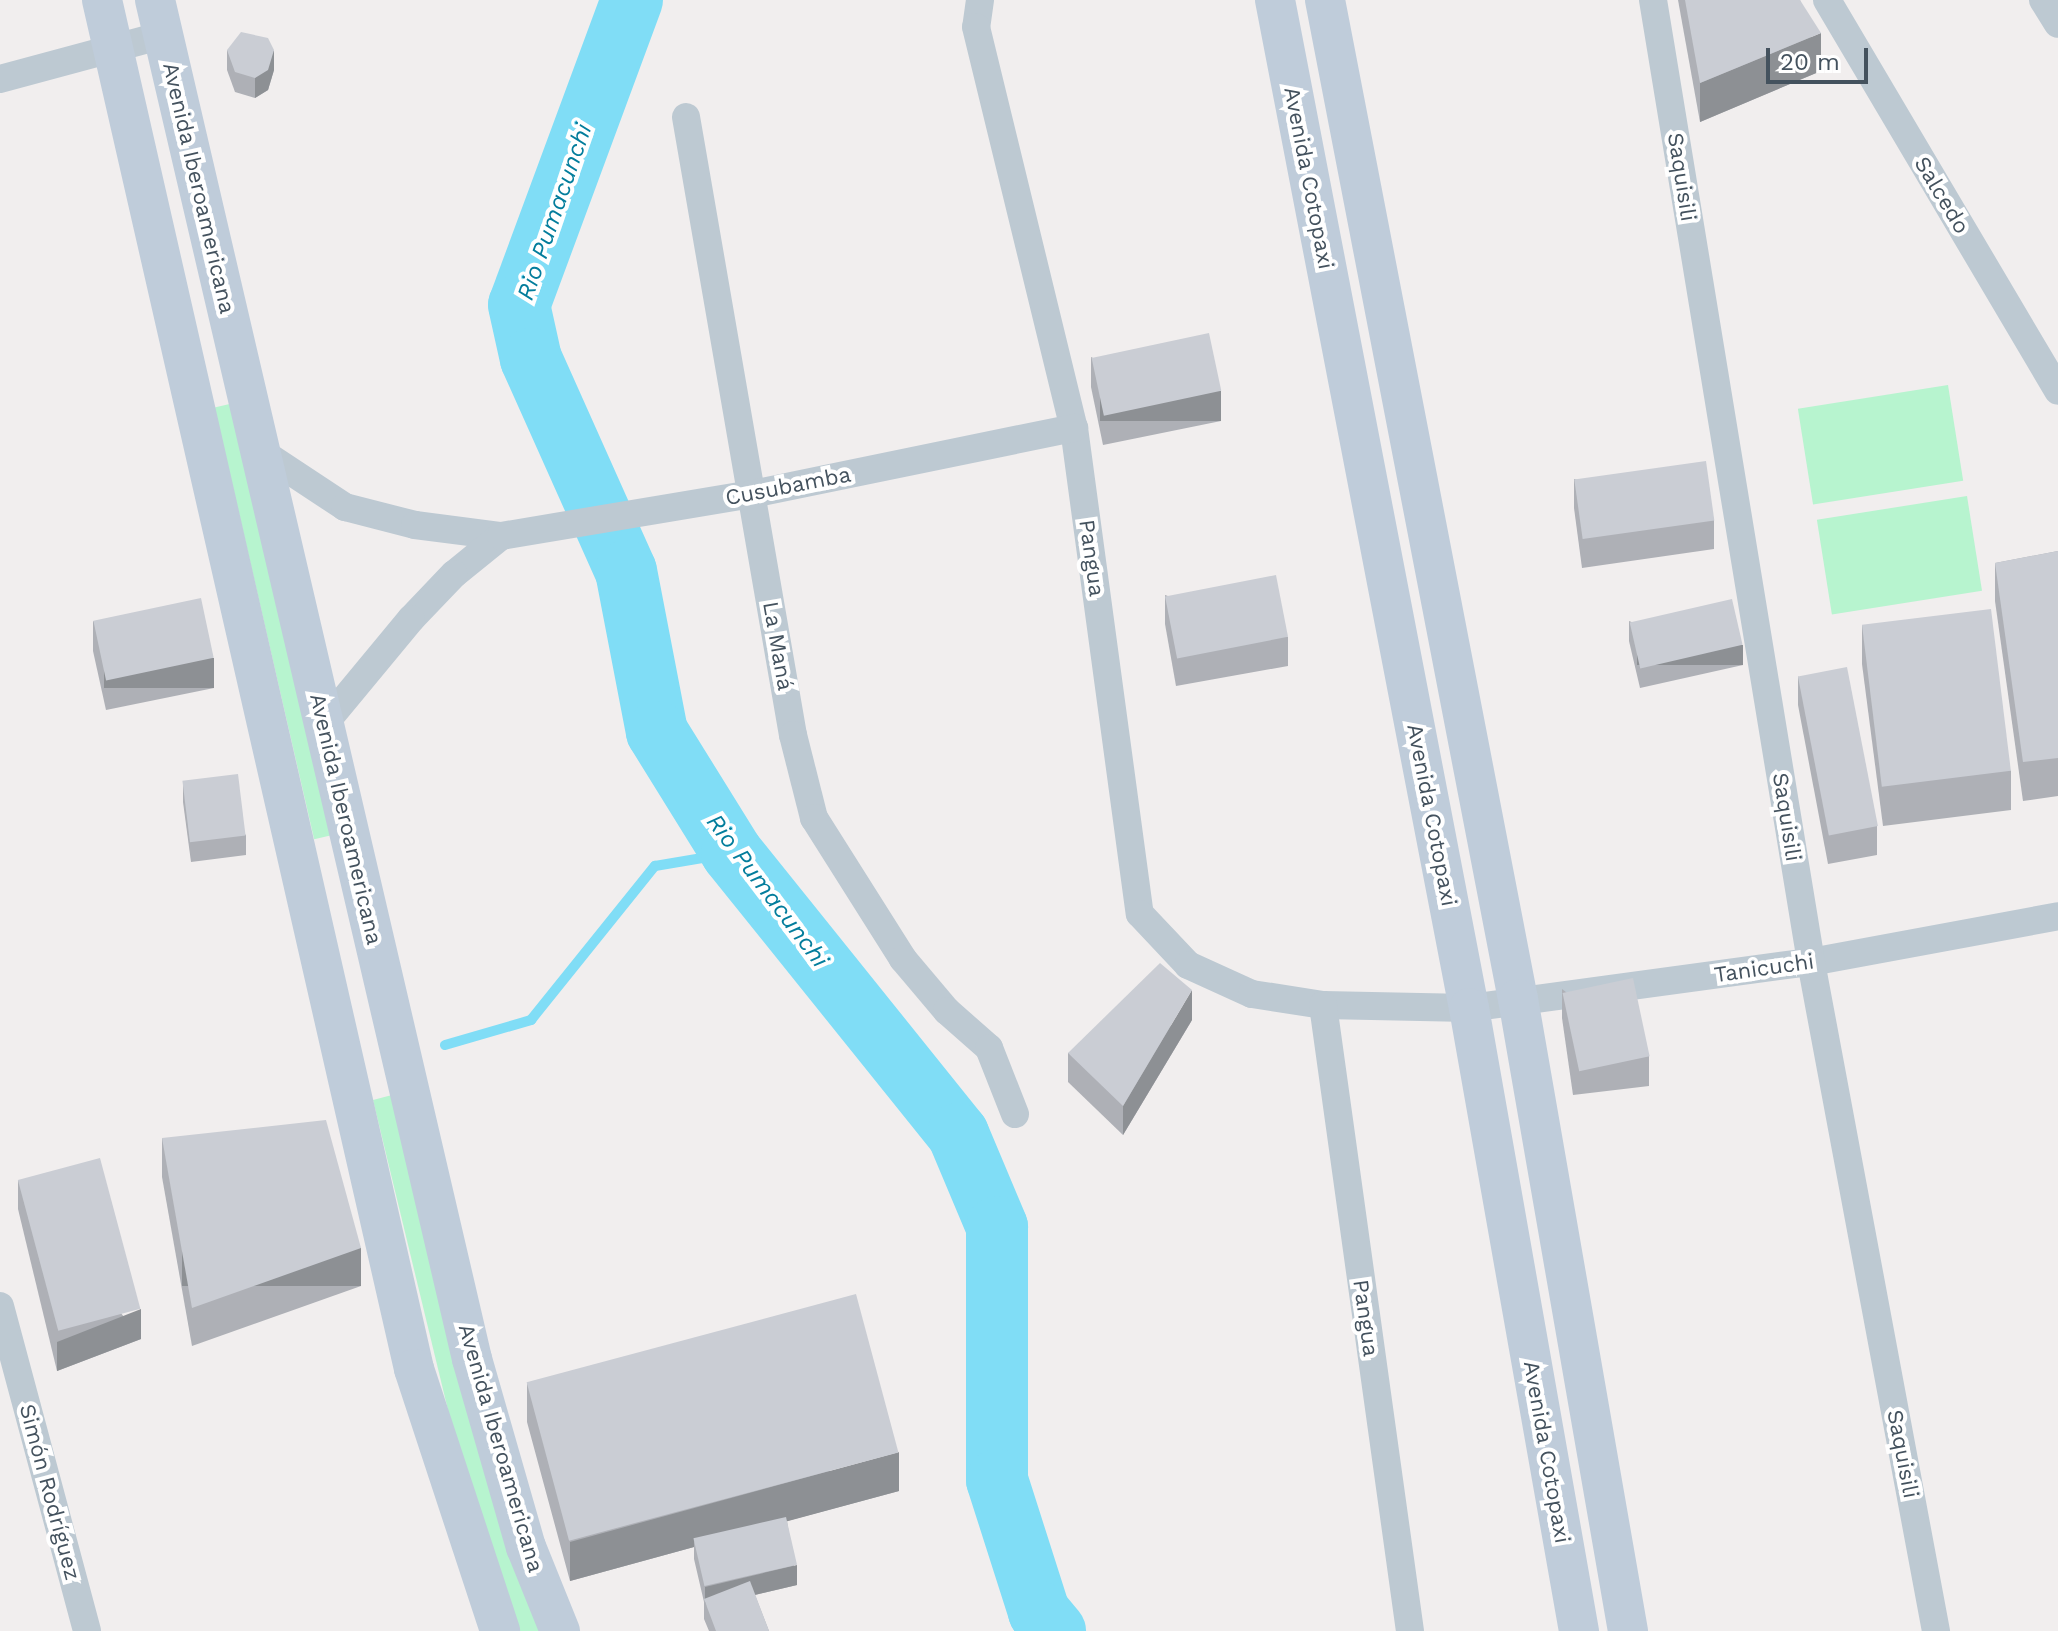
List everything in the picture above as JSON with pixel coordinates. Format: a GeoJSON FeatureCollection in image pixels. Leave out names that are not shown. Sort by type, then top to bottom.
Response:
{"type":"FeatureCollection","features":[{"type":"Feature","properties":{"kind":"street"},"geometry":{"type":"LineString","coordinates":[[102,0],[414,1369],[500,1631]]}},
{"type":"Feature","properties":{"kind":"street","name":"Pangua"},"geometry":{"type":"LineString","coordinates":[[980,0],[976,27],[1074,428],[1140,914],[1188,965],[1252,994],[1323,1005],[1469,1008]]}},
{"type":"Feature","properties":{"kind":"street","name":"Avenida Cotopaxi"},"geometry":{"type":"LineString","coordinates":[[1275,0],[1469,1008],[1579,1631]]}},
{"type":"Feature","properties":{"kind":"street"},"geometry":{"type":"LineString","coordinates":[[1325,0],[1518,999],[1628,1631]]}},
{"type":"Feature","properties":{"kind":"street","name":"Saquisili"},"geometry":{"type":"LineString","coordinates":[[1653,0],[1811,962],[1936,1631]]}},
{"type":"Feature","properties":{"kind":"street","name":"Salcedo"},"geometry":{"type":"LineString","coordinates":[[1827,0],[2058,391]]}},
{"type":"Feature","properties":{"kind":"street"},"geometry":{"type":"LineString","coordinates":[[2043,0],[2058,24]]}},
{"type":"Feature","properties":{"kind":"street"},"geometry":{"type":"LineString","coordinates":[[0,79],[113,47],[159,17]]}},
{"type":"Feature","properties":{"kind":"street","name":"Avenida Iberoamericana"},"geometry":{"type":"LineString","coordinates":[[159,17],[472,1359],[526,1547],[560,1631]]}},
{"type":"Feature","properties":{"kind":"street","name":"La Maná"},"geometry":{"type":"LineString","coordinates":[[686,117],[793,735],[814,818],[903,959],[947,1011],[989,1048],[1015,1114]]}},
{"type":"Feature","properties":{"kind":"street"},"geometry":{"type":"LineString","coordinates":[[189,384],[242,373]]}},
{"type":"Feature","properties":{"kind":"street"},"geometry":{"type":"LineString","coordinates":[[1359,438],[1408,426]]}},
{"type":"Feature","properties":{"kind":"street","name":"Cusubamba"},"geometry":{"type":"LineString","coordinates":[[260,451],[345,507],[415,525],[515,534],[752,494],[1074,428]]}},
{"type":"Feature","properties":{"kind":"street","name":"Cusubamba"},"geometry":{"type":"LineString","coordinates":[[324,724],[411,619],[454,574],[515,534]]}},
{"type":"Feature","properties":{"kind":"street","name":"Tanicuchi"},"geometry":{"type":"LineString","coordinates":[[1469,1008],[1811,962],[2058,916]]}},
{"type":"Feature","properties":{"kind":"street","name":"Pangua"},"geometry":{"type":"LineString","coordinates":[[1323,1005],[1410,1631]]}},
{"type":"Feature","properties":{"kind":"street"},"geometry":{"type":"LineString","coordinates":[[340,1036],[392,1021]]}},
{"type":"Feature","properties":{"kind":"street","name":"Simón Rodríguez"},"geometry":{"type":"LineString","coordinates":[[0,1306],[87,1631]]}},
{"type":"Feature","properties":{"kind":"green space"},"geometry":{"type":"Polygon","coordinates":[[[1948,385],[1963,481],[1813,505],[1798,409],[1948,385]]]}},
{"type":"Feature","properties":{"kind":"green space"},"geometry":{"type":"Polygon","coordinates":[[[234,403],[334,835],[314,839],[215,407],[234,403]]]}},
{"type":"Feature","properties":{"kind":"green space"},"geometry":{"type":"Polygon","coordinates":[[[1967,496],[1982,591],[1832,615],[1817,520],[1967,496]]]}},
{"type":"Feature","properties":{"kind":"green space"},"geometry":{"type":"Polygon","coordinates":[[[392,1095],[540,1631],[517,1631],[463,1472],[373,1100],[392,1095]]]}},
{"type":"Feature","properties":{"kind":"building"},"geometry":{"type":"Polygon","coordinates":[[[1685,0],[1800,0],[1821,33],[1700,83],[1685,0]]]}},
{"type":"Feature","properties":{"kind":"building"},"geometry":{"type":"Polygon","coordinates":[[[241,32],[268,38],[274,50],[268,70],[255,78],[235,72],[227,50],[241,32]]]}},
{"type":"Feature","properties":{"kind":"building"},"geometry":{"type":"Polygon","coordinates":[[[1209,333],[1221,391],[1104,416],[1092,358],[1209,333]]]}},
{"type":"Feature","properties":{"kind":"building"},"geometry":{"type":"Polygon","coordinates":[[[1706,461],[1714,520],[1583,539],[1574,480],[1706,461]]]}},
{"type":"Feature","properties":{"kind":"building"},"geometry":{"type":"Polygon","coordinates":[[[2058,551],[2058,758],[2023,762],[1995,563],[2058,551]]]}},
{"type":"Feature","properties":{"kind":"building"},"geometry":{"type":"Polygon","coordinates":[[[1276,575],[1288,637],[1177,658],[1165,597],[1276,575]]]}},
{"type":"Feature","properties":{"kind":"building"},"geometry":{"type":"Polygon","coordinates":[[[201,598],[214,658],[106,681],[93,621],[201,598]]]}},
{"type":"Feature","properties":{"kind":"building"},"geometry":{"type":"Polygon","coordinates":[[[1732,599],[1743,645],[1640,668],[1630,623],[1732,599]]]}},
{"type":"Feature","properties":{"kind":"building"},"geometry":{"type":"Polygon","coordinates":[[[1991,609],[2011,771],[1882,787],[1862,625],[1991,609]]]}},
{"type":"Feature","properties":{"kind":"building"},"geometry":{"type":"Polygon","coordinates":[[[1847,667],[1878,826],[1829,836],[1798,677],[1847,667]]]}},
{"type":"Feature","properties":{"kind":"building"},"geometry":{"type":"Polygon","coordinates":[[[238,774],[246,836],[190,842],[182,781],[238,774]]]}},
{"type":"Feature","properties":{"kind":"building"},"geometry":{"type":"Polygon","coordinates":[[[1160,963],[1192,990],[1123,1106],[1068,1053],[1160,963]]]}},
{"type":"Feature","properties":{"kind":"building"},"geometry":{"type":"Polygon","coordinates":[[[1633,978],[1650,1056],[1579,1071],[1563,993],[1633,978]]]}},
{"type":"Feature","properties":{"kind":"building"},"geometry":{"type":"Polygon","coordinates":[[[326,1120],[361,1248],[192,1308],[162,1138],[326,1120]]]}},
{"type":"Feature","properties":{"kind":"building"},"geometry":{"type":"Polygon","coordinates":[[[100,1158],[140,1309],[58,1331],[18,1180],[100,1158]]]}},
{"type":"Feature","properties":{"kind":"building"},"geometry":{"type":"Polygon","coordinates":[[[856,1294],[898,1452],[569,1541],[527,1382],[856,1294]]]}},
{"type":"Feature","properties":{"kind":"building"},"geometry":{"type":"Polygon","coordinates":[[[786,1517],[797,1565],[704,1586],[693,1538],[786,1517]]]}},
{"type":"Feature","properties":{"kind":"building"},"geometry":{"type":"Polygon","coordinates":[[[750,1581],[769,1631],[716,1631],[704,1599],[750,1581]]]}},
{"type":"Feature","properties":{"kind":"waterway","name":"Rio Pumacunchi"},"geometry":{"type":"LineString","coordinates":[[632,0],[519,305],[531,359],[626,571],[657,732],[732,853],[958,1134],[997,1227],[997,1480],[1039,1612],[1055,1631]]}},
{"type":"Feature","properties":{"kind":"waterway"},"geometry":{"type":"LineString","coordinates":[[445,1045],[531,1020],[655,866],[732,853]]}}]}
